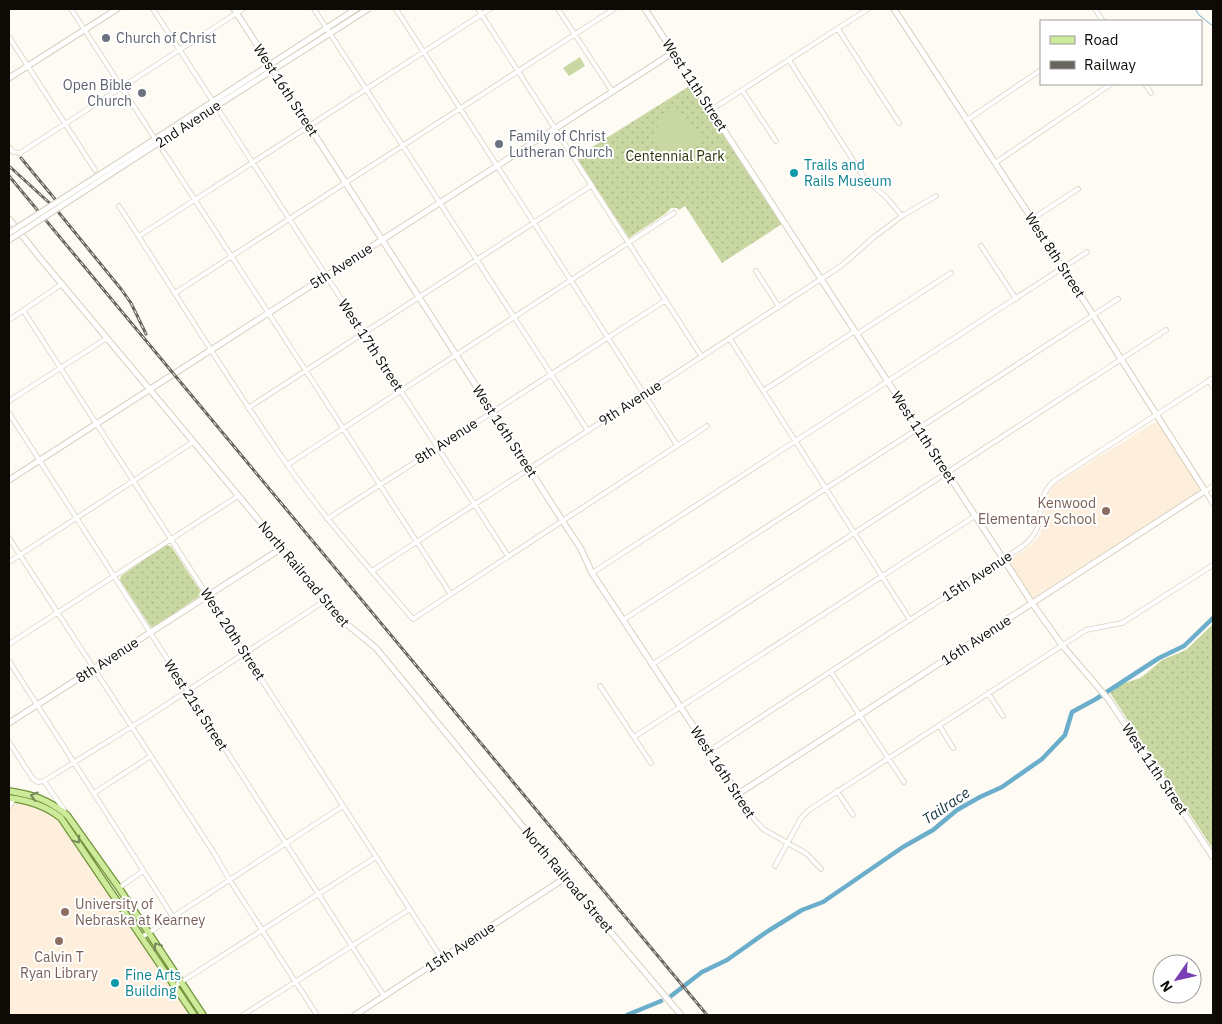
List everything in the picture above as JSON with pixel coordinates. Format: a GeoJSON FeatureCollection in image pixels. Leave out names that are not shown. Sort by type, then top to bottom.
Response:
{"type":"FeatureCollection","features":[{"type":"Feature","properties":{"kind":"main road"},"geometry":{"type":"LineString","coordinates":[[9,792],[13,796],[44,807],[61,818],[194,1015]]}},
{"type":"Feature","properties":{"kind":"main road"},"geometry":{"type":"LineString","coordinates":[[13,796],[25,793],[42,798],[67,815],[203,1015]]}},
{"type":"Feature","properties":{"kind":"street"},"geometry":{"type":"LineString","coordinates":[[71,9],[450,593]]}},
{"type":"Feature","properties":{"kind":"street"},"geometry":{"type":"LineString","coordinates":[[9,78],[117,9]]}},
{"type":"Feature","properties":{"kind":"street","name":"West 17th Street"},"geometry":{"type":"LineString","coordinates":[[153,9],[508,556]]}},
{"type":"Feature","properties":{"kind":"street"},"geometry":{"type":"LineString","coordinates":[[9,147],[20,154],[180,50],[235,11],[243,9]]}},
{"type":"Feature","properties":{"kind":"street"},"geometry":{"type":"LineString","coordinates":[[314,9],[588,431]]}},
{"type":"Feature","properties":{"kind":"street","name":"2nd Avenue"},"geometry":{"type":"LineString","coordinates":[[9,240],[328,30],[356,9]]}},
{"type":"Feature","properties":{"kind":"street","name":"2nd Avenue"},"geometry":{"type":"LineString","coordinates":[[328,30],[368,9]]}},
{"type":"Feature","properties":{"kind":"street"},"geometry":{"type":"LineString","coordinates":[[396,9],[678,445]]}},
{"type":"Feature","properties":{"kind":"street"},"geometry":{"type":"LineString","coordinates":[[478,9],[702,357]]}},
{"type":"Feature","properties":{"kind":"street"},"geometry":{"type":"LineString","coordinates":[[139,236],[490,9]]}},
{"type":"Feature","properties":{"kind":"street"},"geometry":{"type":"LineString","coordinates":[[558,9],[612,91]]}},
{"type":"Feature","properties":{"kind":"street"},"geometry":{"type":"LineString","coordinates":[[175,293],[614,9]]}},
{"type":"Feature","properties":{"kind":"street","name":"West 11th Street"},"geometry":{"type":"LineString","coordinates":[[646,9],[1032,603],[1062,645],[1109,700],[1213,857]]}},
{"type":"Feature","properties":{"kind":"street"},"geometry":{"type":"LineString","coordinates":[[711,110],[868,9]]}},
{"type":"Feature","properties":{"kind":"street","name":"West 8th Street"},"geometry":{"type":"LineString","coordinates":[[894,9],[1094,315],[1213,504]]}},
{"type":"Feature","properties":{"kind":"street"},"geometry":{"type":"LineString","coordinates":[[1095,9],[1102,20]]}},
{"type":"Feature","properties":{"kind":"street","name":"West 16th Street"},"geometry":{"type":"LineString","coordinates":[[235,11],[529,468],[580,549],[592,573],[754,819],[763,829],[807,854],[821,869]]}},
{"type":"Feature","properties":{"kind":"street"},"geometry":{"type":"LineString","coordinates":[[838,29],[898,123]]}},
{"type":"Feature","properties":{"kind":"street"},"geometry":{"type":"LineString","coordinates":[[9,37],[95,170]]}},
{"type":"Feature","properties":{"kind":"street","name":"5th Avenue"},"geometry":{"type":"LineString","coordinates":[[9,480],[674,52]]}},
{"type":"Feature","properties":{"kind":"street"},"geometry":{"type":"LineString","coordinates":[[789,60],[865,179],[886,197],[902,216]]}},
{"type":"Feature","properties":{"kind":"street"},"geometry":{"type":"LineString","coordinates":[[967,120],[1040,71]]}},
{"type":"Feature","properties":{"kind":"street"},"geometry":{"type":"LineString","coordinates":[[995,162],[1110,85]]}},
{"type":"Feature","properties":{"kind":"street"},"geometry":{"type":"LineString","coordinates":[[1145,85],[1151,93]]}},
{"type":"Feature","properties":{"kind":"street"},"geometry":{"type":"LineString","coordinates":[[742,90],[776,141]]}},
{"type":"Feature","properties":{"kind":"street","name":"2nd Avenue"},"geometry":{"type":"LineString","coordinates":[[9,233],[137,154]]}},
{"type":"Feature","properties":{"kind":"street"},"geometry":{"type":"LineString","coordinates":[[248,408],[592,185]]}},
{"type":"Feature","properties":{"kind":"street"},"geometry":{"type":"LineString","coordinates":[[1032,219],[1078,188]]}},
{"type":"Feature","properties":{"kind":"street","name":"9th Avenue"},"geometry":{"type":"LineString","coordinates":[[372,571],[779,307],[849,260],[902,216],[936,196]]}},
{"type":"Feature","properties":{"kind":"street"},"geometry":{"type":"LineString","coordinates":[[119,206],[248,408],[287,465],[327,518],[413,619],[707,426]]}},
{"type":"Feature","properties":{"kind":"street"},"geometry":{"type":"LineString","coordinates":[[287,465],[674,213]]}},
{"type":"Feature","properties":{"kind":"street","name":"North Railroad Street"},"geometry":{"type":"LineString","coordinates":[[9,219],[238,496],[347,625],[376,648],[565,878],[681,1015]]}},
{"type":"Feature","properties":{"kind":"street"},"geometry":{"type":"LineString","coordinates":[[981,246],[1016,299]]}},
{"type":"Feature","properties":{"kind":"street"},"geometry":{"type":"LineString","coordinates":[[592,573],[1087,252]]}},
{"type":"Feature","properties":{"kind":"street"},"geometry":{"type":"LineString","coordinates":[[756,271],[779,307]]}},
{"type":"Feature","properties":{"kind":"street"},"geometry":{"type":"LineString","coordinates":[[763,391],[951,273]]}},
{"type":"Feature","properties":{"kind":"street"},"geometry":{"type":"LineString","coordinates":[[9,320],[62,284]]}},
{"type":"Feature","properties":{"kind":"street","name":"8th Avenue"},"geometry":{"type":"LineString","coordinates":[[327,518],[666,300]]}},
{"type":"Feature","properties":{"kind":"street"},"geometry":{"type":"LineString","coordinates":[[623,620],[1118,300]]}},
{"type":"Feature","properties":{"kind":"street","name":"West 20th Street"},"geometry":{"type":"LineString","coordinates":[[23,310],[442,959]]}},
{"type":"Feature","properties":{"kind":"street"},"geometry":{"type":"LineString","coordinates":[[652,664],[1166,330]]}},
{"type":"Feature","properties":{"kind":"street"},"geometry":{"type":"LineString","coordinates":[[9,401],[107,338]]}},
{"type":"Feature","properties":{"kind":"street"},"geometry":{"type":"LineString","coordinates":[[730,339],[910,620]]}},
{"type":"Feature","properties":{"kind":"street"},"geometry":{"type":"LineString","coordinates":[[1211,379],[1213,387]]}},
{"type":"Feature","properties":{"kind":"street","name":"15th Avenue"},"geometry":{"type":"LineString","coordinates":[[709,751],[1023,546],[1036,534],[1040,521],[1042,498],[1049,486],[1061,476],[1211,379]]}},
{"type":"Feature","properties":{"kind":"street","name":"West 21st Street"},"geometry":{"type":"LineString","coordinates":[[9,413],[384,996]]}},
{"type":"Feature","properties":{"kind":"street"},"geometry":{"type":"LineString","coordinates":[[9,562],[194,442]]}},
{"type":"Feature","properties":{"kind":"street","name":"16th Avenue"},"geometry":{"type":"LineString","coordinates":[[738,794],[1213,486]]}},
{"type":"Feature","properties":{"kind":"street"},"geometry":{"type":"LineString","coordinates":[[9,644],[238,496]]}},
{"type":"Feature","properties":{"kind":"street"},"geometry":{"type":"LineString","coordinates":[[634,737],[975,516]]}},
{"type":"Feature","properties":{"kind":"street"},"geometry":{"type":"LineString","coordinates":[[9,538],[317,1015]]}},
{"type":"Feature","properties":{"kind":"street","name":"8th Avenue"},"geometry":{"type":"LineString","coordinates":[[9,723],[282,548]]}},
{"type":"Feature","properties":{"kind":"street"},"geometry":{"type":"LineString","coordinates":[[775,866],[801,818],[809,810],[1086,630],[1122,623],[1213,564]]}},
{"type":"Feature","properties":{"kind":"street"},"geometry":{"type":"LineString","coordinates":[[9,742],[33,779],[38,782],[44,781],[132,727],[326,600]]}},
{"type":"Feature","properties":{"kind":"street"},"geometry":{"type":"LineString","coordinates":[[9,661],[173,917]]}},
{"type":"Feature","properties":{"kind":"street"},"geometry":{"type":"LineString","coordinates":[[831,672],[904,782]]}},
{"type":"Feature","properties":{"kind":"street"},"geometry":{"type":"LineString","coordinates":[[600,686],[651,763]]}},
{"type":"Feature","properties":{"kind":"street"},"geometry":{"type":"LineString","coordinates":[[988,693],[1003,716]]}},
{"type":"Feature","properties":{"kind":"street"},"geometry":{"type":"LineString","coordinates":[[939,725],[953,748]]}},
{"type":"Feature","properties":{"kind":"street"},"geometry":{"type":"LineString","coordinates":[[94,793],[151,756]]}},
{"type":"Feature","properties":{"kind":"street"},"geometry":{"type":"LineString","coordinates":[[44,781],[67,815]]}},
{"type":"Feature","properties":{"kind":"street"},"geometry":{"type":"LineString","coordinates":[[837,791],[853,815]]}},
{"type":"Feature","properties":{"kind":"street"},"geometry":{"type":"LineString","coordinates":[[9,807],[13,796]]}},
{"type":"Feature","properties":{"kind":"street"},"geometry":{"type":"LineString","coordinates":[[142,937],[343,806]]}},
{"type":"Feature","properties":{"kind":"street"},"geometry":{"type":"LineString","coordinates":[[175,986],[376,857]]}},
{"type":"Feature","properties":{"kind":"street"},"geometry":{"type":"LineString","coordinates":[[118,888],[143,871]]}},
{"type":"Feature","properties":{"kind":"street","name":"15th Avenue"},"geometry":{"type":"LineString","coordinates":[[354,1015],[565,878]]}},
{"type":"Feature","properties":{"kind":"street"},"geometry":{"type":"LineString","coordinates":[[243,1015],[410,909]]}},
{"type":"Feature","properties":{"kind":"shaded area","name":"Kenwood Elementary School"},"geometry":{"type":"Polygon","coordinates":[[[1157,421],[1199,487],[1199,491],[1033,598],[1008,561],[1031,545],[1040,535],[1045,519],[1045,503],[1049,492],[1055,484],[1157,421]]]}},
{"type":"Feature","properties":{"kind":"shaded area","name":"University of Nebraska at Kearney"},"geometry":{"type":"Polygon","coordinates":[[[14,801],[36,804],[61,818],[190,1015],[9,1015],[9,809],[14,801]]]}},
{"type":"Feature","properties":{"kind":"green space"},"geometry":{"type":"Polygon","coordinates":[[[580,57],[585,66],[569,76],[563,68],[580,57]]]}},
{"type":"Feature","properties":{"kind":"green space","name":"Centennial Park"},"geometry":{"type":"Polygon","coordinates":[[[691,85],[782,224],[722,263],[685,206],[679,210],[671,208],[629,238],[576,157],[691,85]]]}},
{"type":"Feature","properties":{"kind":"green space"},"geometry":{"type":"Polygon","coordinates":[[[676,107],[699,137],[692,146],[664,160],[656,138],[658,125],[676,107]]]}},
{"type":"Feature","properties":{"kind":"green space"},"geometry":{"type":"Polygon","coordinates":[[[165,545],[171,546],[201,592],[201,595],[153,628],[120,580],[121,576],[165,545]]]}},
{"type":"Feature","properties":{"kind":"green space"},"geometry":{"type":"Polygon","coordinates":[[[1213,624],[1213,849],[1110,693],[1122,684],[1140,678],[1162,660],[1186,650],[1213,624]]]}},
{"type":"Feature","properties":{"kind":"waterway"},"geometry":{"type":"LineString","coordinates":[[1195,9],[1199,15],[1213,26]]}},
{"type":"Feature","properties":{"kind":"waterway","name":"Tailrace"},"geometry":{"type":"LineString","coordinates":[[671,996],[702,972],[727,960],[768,931],[802,910],[823,902],[903,847],[933,830],[957,810],[1002,787],[1042,759],[1065,735],[1072,712],[1096,699],[1159,658],[1184,646],[1213,618]]}},
{"type":"Feature","properties":{"kind":"waterway","name":"Tailrace"},"geometry":{"type":"LineString","coordinates":[[627,1015],[661,1001]]}},
{"type":"Feature","properties":{"kind":"railway"},"geometry":{"type":"LineString","coordinates":[[21,158],[59,204]]}},
{"type":"Feature","properties":{"kind":"railway"},"geometry":{"type":"LineString","coordinates":[[9,166],[55,208],[121,289],[131,303],[146,334]]}},
{"type":"Feature","properties":{"kind":"railway"},"geometry":{"type":"LineString","coordinates":[[9,176],[707,1015]]}},
{"type":"Feature","properties":{"kind":"place","name":"Church of Christ"},"geometry":{"type":"Point","coordinates":[106,38]}},
{"type":"Feature","properties":{"kind":"place","name":"Open Bible Church"},"geometry":{"type":"Point","coordinates":[142,93]}},
{"type":"Feature","properties":{"kind":"place","name":"Family of Christ Lutheran Church"},"geometry":{"type":"Point","coordinates":[499,144]}},
{"type":"Feature","properties":{"kind":"place","name":"Trails and Rails Museum"},"geometry":{"type":"Point","coordinates":[794,173]}},
{"type":"Feature","properties":{"kind":"place","name":"Kenwood Elementary School"},"geometry":{"type":"Point","coordinates":[1106,511]}},
{"type":"Feature","properties":{"kind":"place","name":"University of Nebraska at Kearney"},"geometry":{"type":"Point","coordinates":[65,912]}},
{"type":"Feature","properties":{"kind":"place","name":"Calvin T Ryan Library"},"geometry":{"type":"Point","coordinates":[59,941]}},
{"type":"Feature","properties":{"kind":"place","name":"Fine Arts Building"},"geometry":{"type":"Point","coordinates":[115,983]}}]}
